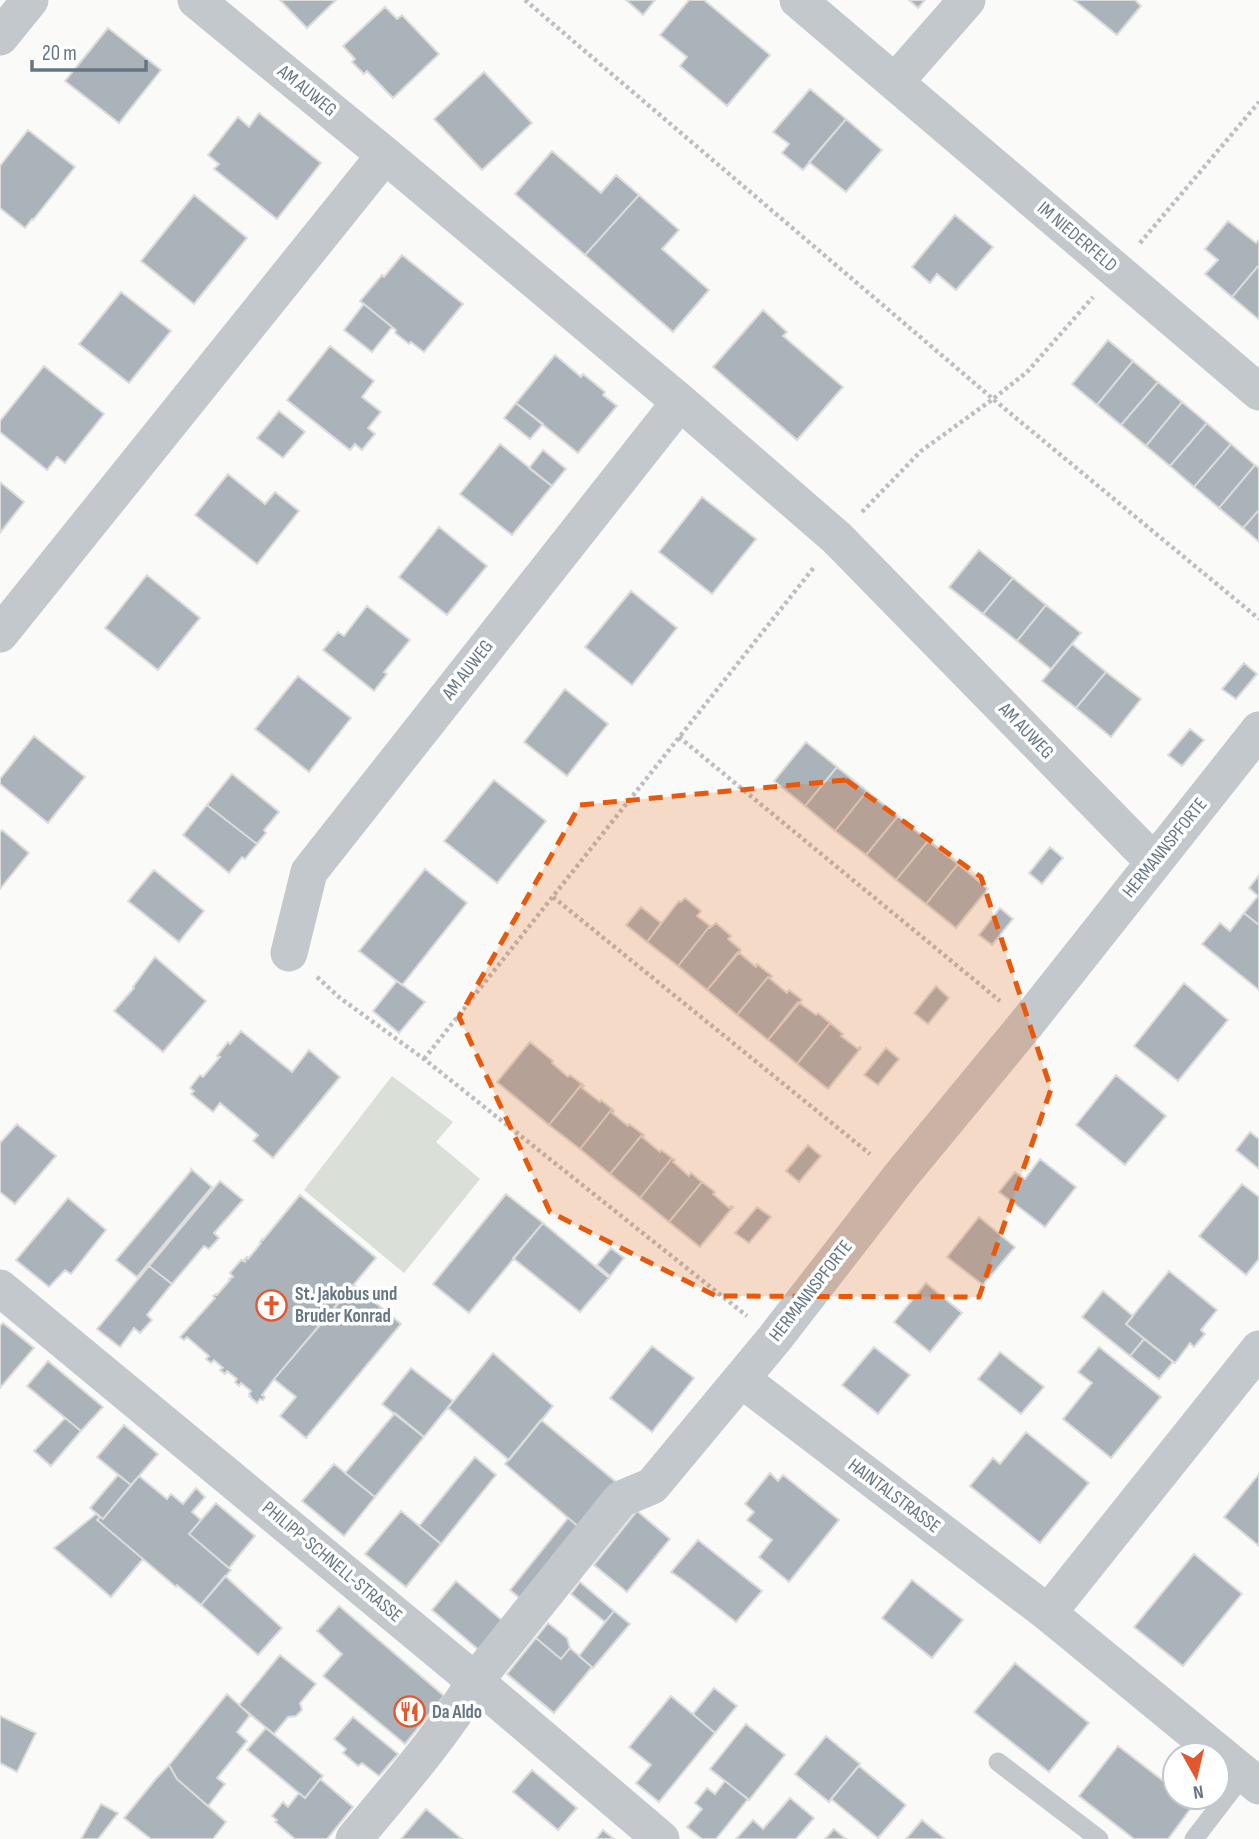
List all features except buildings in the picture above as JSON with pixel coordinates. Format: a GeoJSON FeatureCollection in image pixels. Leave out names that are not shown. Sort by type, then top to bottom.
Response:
{"type":"FeatureCollection","features":[{"type":"Feature","properties":{"kind":"street"},"geometry":{"type":"LineString","coordinates":[[0,37],[30,0]]}},
{"type":"Feature","properties":{"kind":"street","name":"AM AUWEG"},"geometry":{"type":"LineString","coordinates":[[196,0],[386,155],[837,538],[1154,862]]}},
{"type":"Feature","properties":{"kind":"street","name":"IM NIEDERFELD"},"geometry":{"type":"LineString","coordinates":[[798,0],[1259,392]]}},
{"type":"Feature","properties":{"kind":"street"},"geometry":{"type":"LineString","coordinates":[[895,82],[967,0]]}},
{"type":"Feature","properties":{"kind":"street"},"geometry":{"type":"LineString","coordinates":[[0,634],[386,155]]}},
{"type":"Feature","properties":{"kind":"street","name":"AM AUWEG"},"geometry":{"type":"LineString","coordinates":[[289,953],[309,872],[680,402]]}},
{"type":"Feature","properties":{"kind":"street","name":"HERMANNSPFORTE"},"geometry":{"type":"LineString","coordinates":[[354,1839],[420,1760],[460,1707],[475,1681],[621,1499],[652,1486],[775,1338],[899,1178],[1027,1023],[1259,730]]}},
{"type":"Feature","properties":{"kind":"street","name":"PHILIPP-SCHNELL-STRASSE"},"geometry":{"type":"LineString","coordinates":[[0,1288],[475,1681],[661,1839]]}},
{"type":"Feature","properties":{"kind":"street"},"geometry":{"type":"LineString","coordinates":[[1048,1613],[1259,1349]]}},
{"type":"Feature","properties":{"kind":"street","name":"HAINTALSTRASSE"},"geometry":{"type":"LineString","coordinates":[[741,1379],[1048,1613],[1251,1780]]}},
{"type":"Feature","properties":{"kind":"lane"},"geometry":{"type":"LineString","coordinates":[[998,1762],[1098,1839]]}},
{"type":"Feature","properties":{"kind":"lane"},"geometry":{"type":"LineString","coordinates":[[1194,1839],[1251,1780]]}},
{"type":"Feature","properties":{"kind":"path"},"geometry":{"type":"LineString","coordinates":[[525,0],[993,398],[1259,619]]}},
{"type":"Feature","properties":{"kind":"path"},"geometry":{"type":"LineString","coordinates":[[424,1059],[837,538],[921,451],[1027,372],[1117,271],[1259,102]]}},
{"type":"Feature","properties":{"kind":"path"},"geometry":{"type":"LineString","coordinates":[[679,737],[1027,1023]]}},
{"type":"Feature","properties":{"kind":"path"},"geometry":{"type":"LineString","coordinates":[[553,897],[899,1178]]}},
{"type":"Feature","properties":{"kind":"path"},"geometry":{"type":"LineString","coordinates":[[289,953],[340,998],[424,1059],[775,1338]]}},
{"type":"Feature","properties":{"kind":"highlighted area"},"geometry":{"type":"Polygon","coordinates":[[[846,780],[981,877],[1051,1089],[979,1297],[716,1296],[550,1212],[459,1017],[580,805],[846,780]]]}},
{"type":"Feature","properties":{"kind":"shaded area"},"geometry":{"type":"Polygon","coordinates":[[[392,1076],[453,1122],[436,1142],[480,1179],[404,1273],[304,1190],[392,1076]]]}},
{"type":"Feature","properties":{"kind":"place","name":"St. Jakobus und Bruder Konrad"},"geometry":{"type":"Point","coordinates":[272,1305]}},
{"type":"Feature","properties":{"kind":"place","name":"Da Aldo"},"geometry":{"type":"Point","coordinates":[409,1712]}}]}
